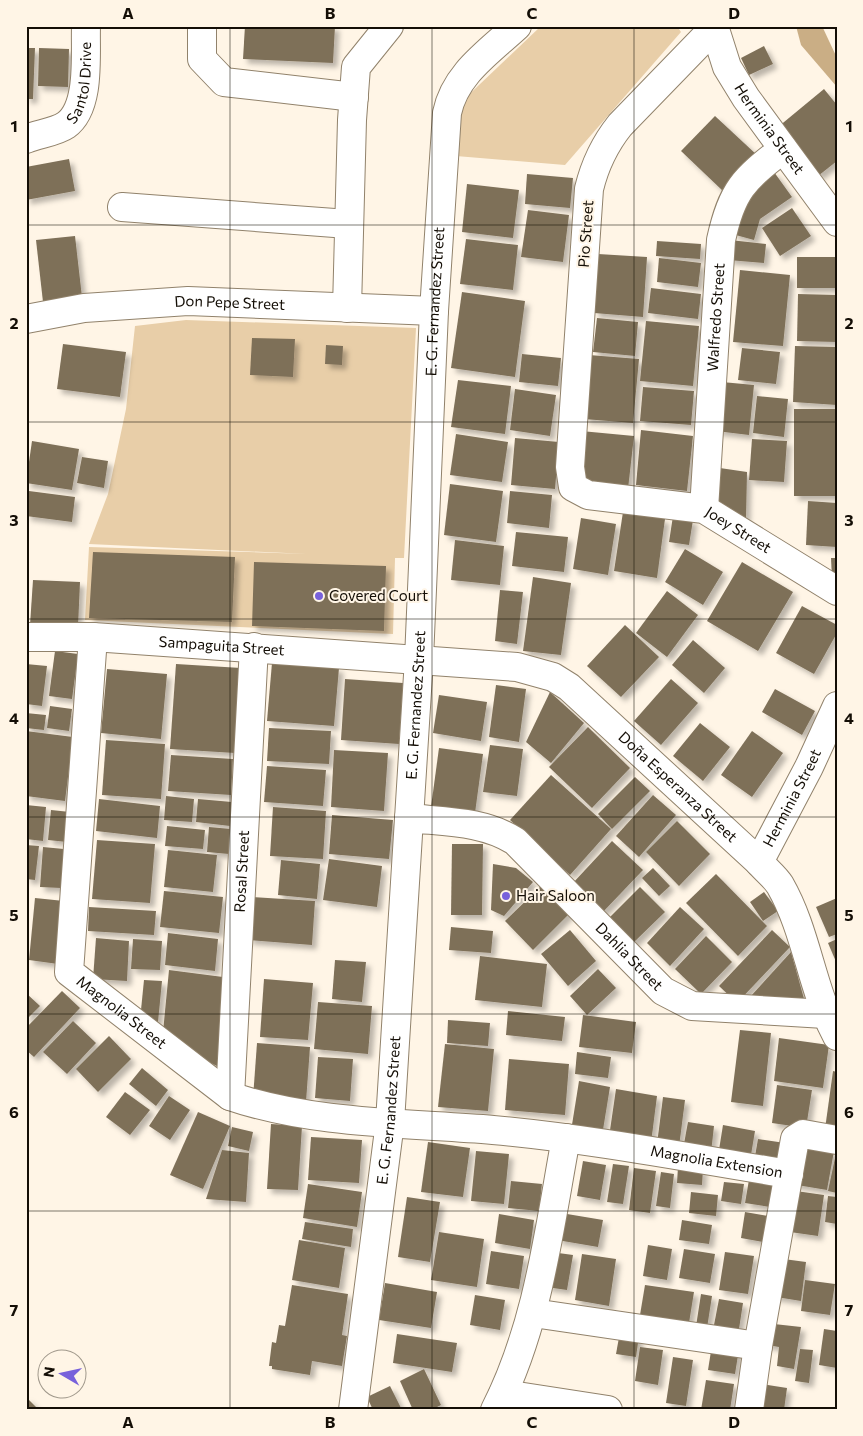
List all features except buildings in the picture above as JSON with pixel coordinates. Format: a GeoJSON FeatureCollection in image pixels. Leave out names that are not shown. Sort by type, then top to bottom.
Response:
{"type":"FeatureCollection","features":[{"type":"Feature","properties":{"kind":"street","name":"Santol Drive"},"geometry":{"type":"LineString","coordinates":[[26,138],[66,125],[80,110],[84,92],[86,26]]}},
{"type":"Feature","properties":{"kind":"street"},"geometry":{"type":"LineString","coordinates":[[202,26],[202,59],[224,82],[354,97]]}},
{"type":"Feature","properties":{"kind":"street"},"geometry":{"type":"LineString","coordinates":[[347,308],[348,224],[356,67],[389,26]]}},
{"type":"Feature","properties":{"kind":"street","name":"E. G. Fernandez Street"},"geometry":{"type":"LineString","coordinates":[[353,1410],[390,1122],[419,659],[434,311],[450,99],[465,74],[517,26]]}},
{"type":"Feature","properties":{"kind":"street","name":"Herminia Street"},"geometry":{"type":"LineString","coordinates":[[714,27],[727,67],[746,98],[837,222]]}},
{"type":"Feature","properties":{"kind":"street","name":"Pio Street"},"geometry":{"type":"LineString","coordinates":[[573,487],[570,457],[589,189],[594,166],[607,142],[620,125],[714,27]]}},
{"type":"Feature","properties":{"kind":"street","name":"Walfredo Street"},"geometry":{"type":"LineString","coordinates":[[704,508],[721,240],[727,212],[737,190],[751,174],[783,149]]}},
{"type":"Feature","properties":{"kind":"street"},"geometry":{"type":"LineString","coordinates":[[122,207],[348,224]]}},
{"type":"Feature","properties":{"kind":"street","name":"Don Pepe Street"},"geometry":{"type":"LineString","coordinates":[[26,319],[84,308],[188,301],[434,311]]}},
{"type":"Feature","properties":{"kind":"street","name":"Joey Street"},"geometry":{"type":"LineString","coordinates":[[573,487],[588,495],[704,508],[837,591]]}},
{"type":"Feature","properties":{"kind":"street","name":"Sampaguita Street"},"geometry":{"type":"LineString","coordinates":[[26,637],[93,636],[419,659]]}},
{"type":"Feature","properties":{"kind":"street","name":"Magnolia Street"},"geometry":{"type":"LineString","coordinates":[[93,636],[69,972],[230,1096],[260,1106],[390,1122],[493,1130]]}},
{"type":"Feature","properties":{"kind":"street","name":"Rosal Street"},"geometry":{"type":"LineString","coordinates":[[230,1096],[254,647]]}},
{"type":"Feature","properties":{"kind":"street","name":"Doña Esperanza Street"},"geometry":{"type":"LineString","coordinates":[[419,659],[517,667],[553,677],[569,687],[760,862],[779,883],[798,924],[831,1025]]}},
{"type":"Feature","properties":{"kind":"street","name":"Herminia Street"},"geometry":{"type":"LineString","coordinates":[[760,862],[809,767],[837,706]]}},
{"type":"Feature","properties":{"kind":"street","name":"Dahlia Street"},"geometry":{"type":"LineString","coordinates":[[409,818],[482,826],[501,832],[515,841],[663,991],[692,1006],[831,1025]]}},
{"type":"Feature","properties":{"kind":"street","name":"Magnolia Extension"},"geometry":{"type":"LineString","coordinates":[[493,1130],[566,1138],[789,1174],[794,1143],[798,1136],[808,1134],[837,1140]]}},
{"type":"Feature","properties":{"kind":"street"},"geometry":{"type":"LineString","coordinates":[[566,1138],[533,1313],[499,1402],[608,1410]]}},
{"type":"Feature","properties":{"kind":"street"},"geometry":{"type":"LineString","coordinates":[[749,1410],[758,1346],[789,1174]]}},
{"type":"Feature","properties":{"kind":"street"},"geometry":{"type":"LineString","coordinates":[[533,1313],[758,1346]]}},
{"type":"Feature","properties":{"kind":"shaded area"},"geometry":{"type":"Polygon","coordinates":[[[541,26],[677,26],[681,32],[565,165],[456,156],[458,105],[541,26]]]}},
{"type":"Feature","properties":{"kind":"shaded area"},"geometry":{"type":"Polygon","coordinates":[[[796,26],[822,26],[837,58],[837,87],[801,45],[796,26]]]}},
{"type":"Feature","properties":{"kind":"shaded area"},"geometry":{"type":"Polygon","coordinates":[[[186,320],[416,328],[404,558],[395,558],[393,634],[85,620],[89,547],[308,554],[89,544],[108,494],[126,409],[135,326],[186,320]]]}},
{"type":"Feature","properties":{"kind":"place","name":"Covered Court"},"geometry":{"type":"Point","coordinates":[319,596]}},
{"type":"Feature","properties":{"kind":"place","name":"Hair Saloon"},"geometry":{"type":"Point","coordinates":[506,896]}}]}
